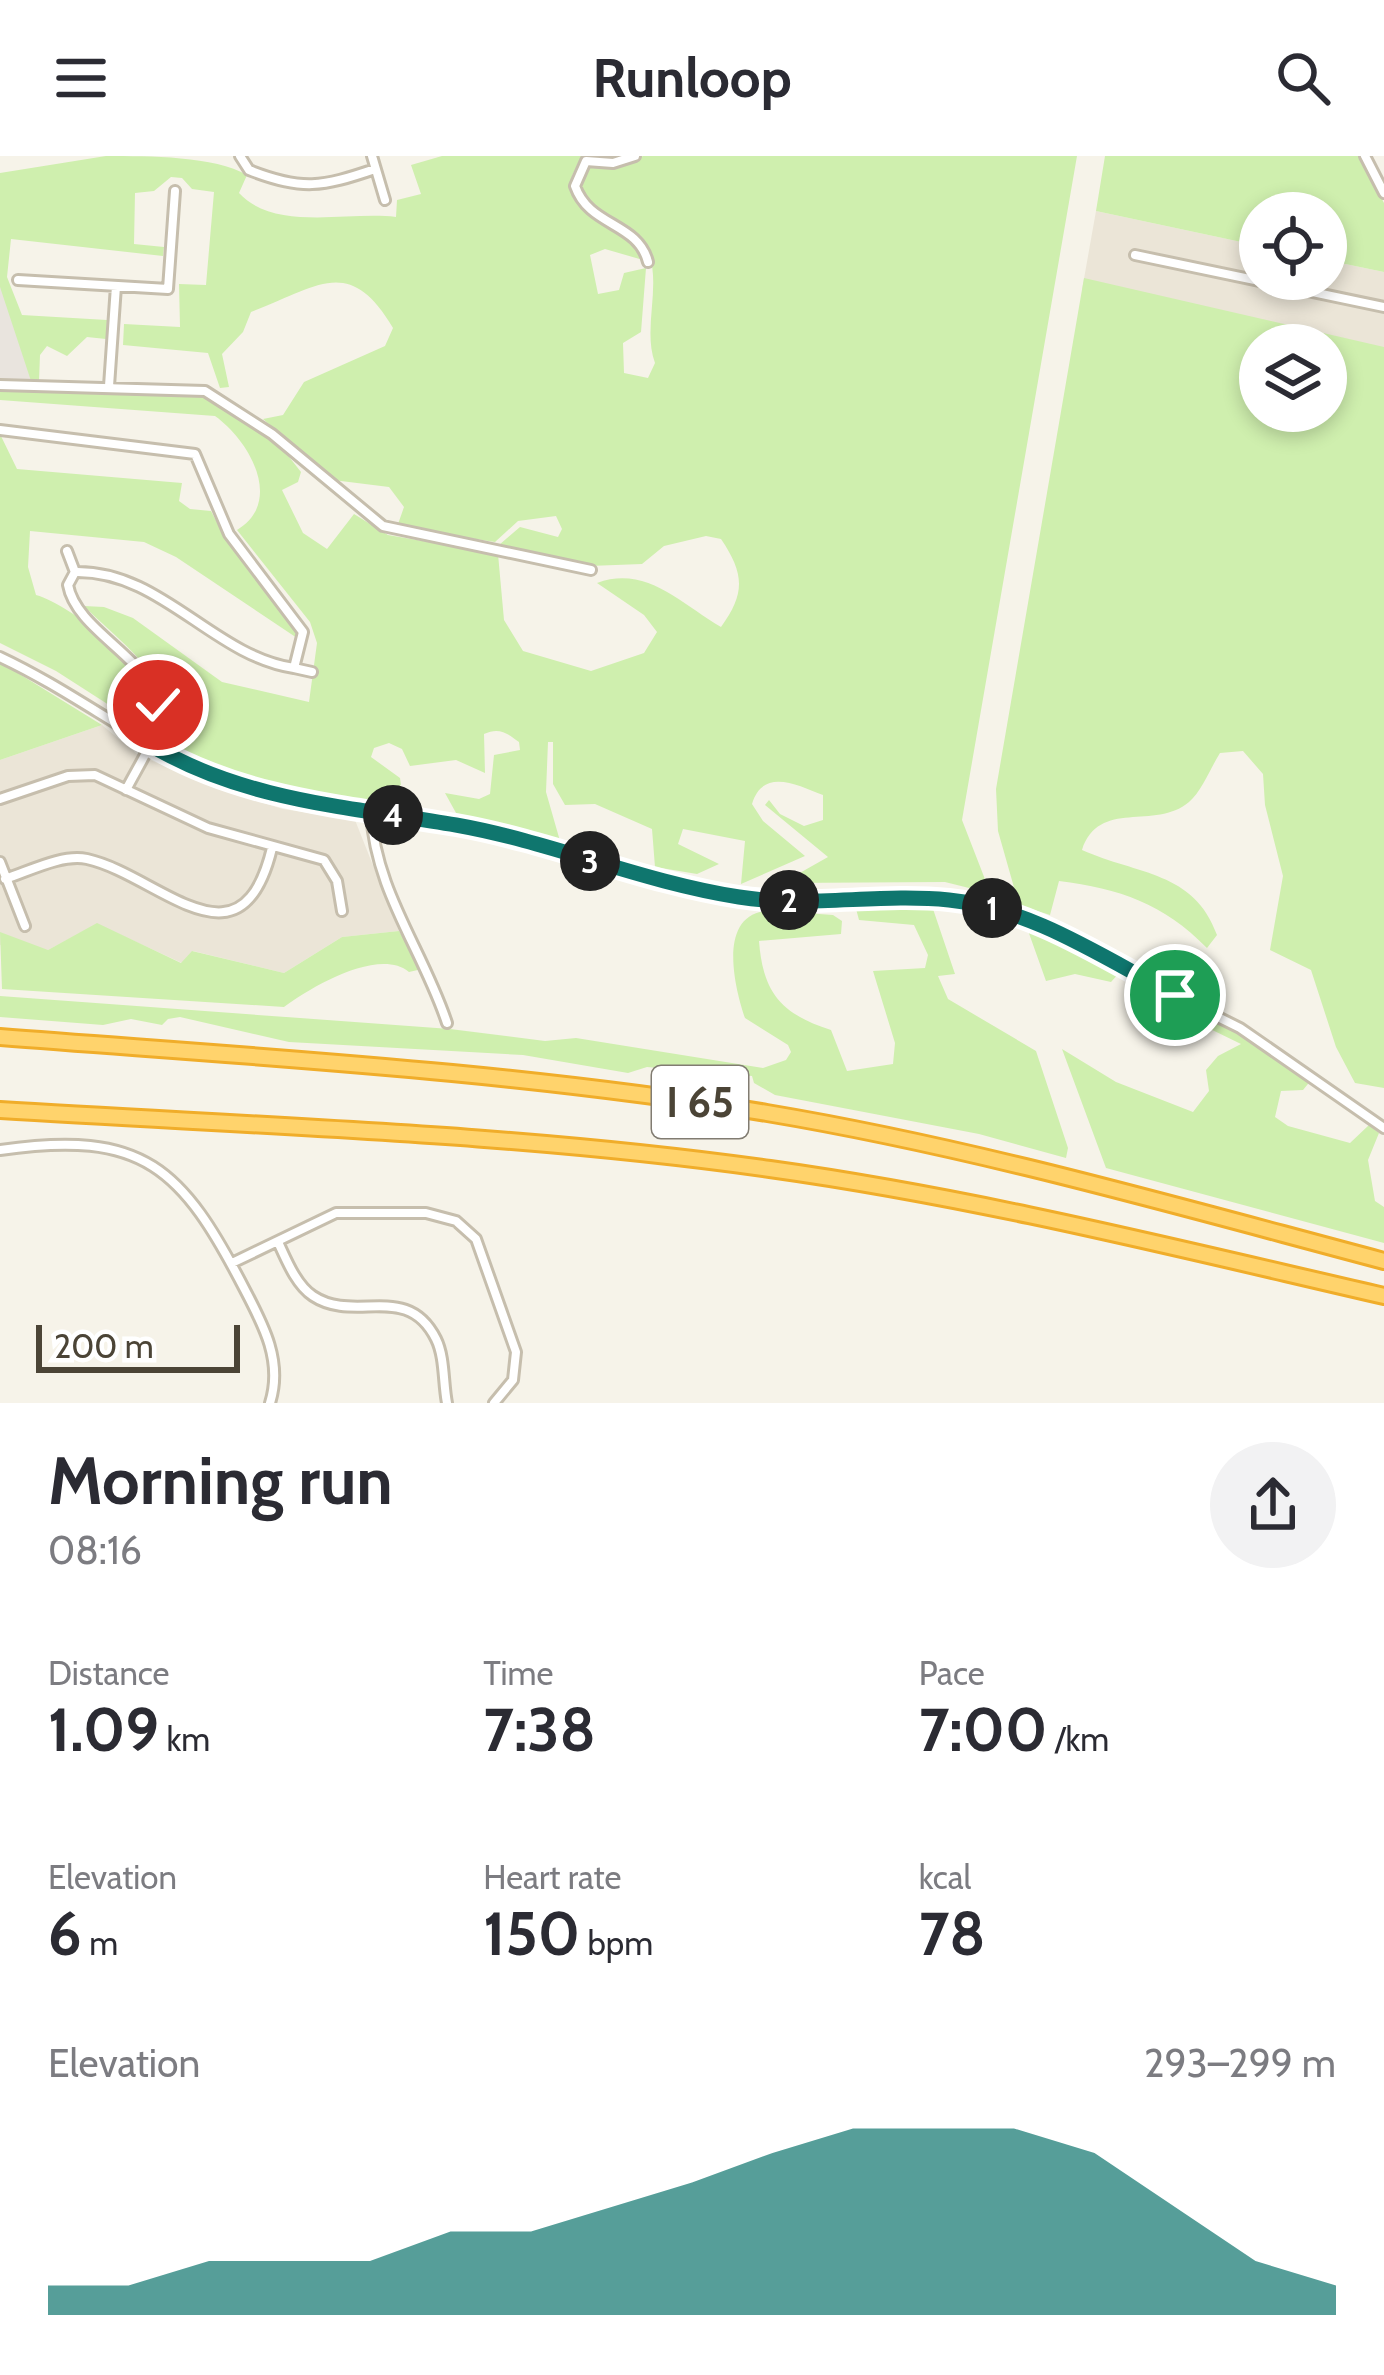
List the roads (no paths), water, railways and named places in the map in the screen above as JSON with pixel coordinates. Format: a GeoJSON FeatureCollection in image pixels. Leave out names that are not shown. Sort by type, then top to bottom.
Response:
{"type":"FeatureCollection","features":[{"type":"Feature","properties":{"kind":"highway","name":"I 65"},"geometry":{"type":"LineString","coordinates":[[0,1037],[470,1074],[771,1113],[987,1158],[1384,1261]]}},
{"type":"Feature","properties":{"kind":"highway","name":"I 65"},"geometry":{"type":"LineString","coordinates":[[0,1110],[515,1144],[766,1168],[994,1207],[1384,1296]]}},
{"type":"Feature","properties":{"kind":"street"},"geometry":{"type":"LineString","coordinates":[[240,156],[249,170],[301,187],[375,169]]}},
{"type":"Feature","properties":{"kind":"street"},"geometry":{"type":"LineString","coordinates":[[372,156],[385,200]]}},
{"type":"Feature","properties":{"kind":"street"},"geometry":{"type":"LineString","coordinates":[[635,156],[616,163],[586,161],[575,187],[599,218],[637,238],[648,262]]}},
{"type":"Feature","properties":{"kind":"street"},"geometry":{"type":"LineString","coordinates":[[1365,156],[1384,193]]}},
{"type":"Feature","properties":{"kind":"street"},"geometry":{"type":"LineString","coordinates":[[17,280],[168,289],[175,191]]}},
{"type":"Feature","properties":{"kind":"street"},"geometry":{"type":"LineString","coordinates":[[1135,255],[1384,308]]}},
{"type":"Feature","properties":{"kind":"street"},"geometry":{"type":"LineString","coordinates":[[110,386],[116,286]]}},
{"type":"Feature","properties":{"kind":"street"},"geometry":{"type":"LineString","coordinates":[[0,386],[205,391],[272,434],[363,513],[390,529],[590,570]]}},
{"type":"Feature","properties":{"kind":"street"},"geometry":{"type":"LineString","coordinates":[[0,430],[199,452],[224,526],[303,632],[294,668]]}},
{"type":"Feature","properties":{"kind":"street"},"geometry":{"type":"LineString","coordinates":[[67,551],[75,572],[68,585],[75,607],[141,672],[157,699],[159,717],[126,790]]}},
{"type":"Feature","properties":{"kind":"street"},"geometry":{"type":"LineString","coordinates":[[75,572],[131,582],[260,661],[311,672]]}},
{"type":"Feature","properties":{"kind":"street"},"geometry":{"type":"LineString","coordinates":[[0,657],[149,744],[260,791],[494,832],[648,878],[743,898],[909,897],[993,908],[1072,941],[1240,1028],[1384,1128]]}},
{"type":"Feature","properties":{"kind":"street"},"geometry":{"type":"LineString","coordinates":[[0,800],[77,774],[95,775],[187,820],[328,863],[342,911]]}},
{"type":"Feature","properties":{"kind":"street"},"geometry":{"type":"LineString","coordinates":[[371,812],[373,844],[392,904],[432,977],[447,1023]]}},
{"type":"Feature","properties":{"kind":"street"},"geometry":{"type":"LineString","coordinates":[[5,879],[80,858],[175,899],[223,912],[242,906],[258,893],[272,848]]}},
{"type":"Feature","properties":{"kind":"street"},"geometry":{"type":"LineString","coordinates":[[0,862],[26,926]]}},
{"type":"Feature","properties":{"kind":"street"},"geometry":{"type":"LineString","coordinates":[[0,1150],[82,1144],[136,1158],[190,1195],[232,1263],[274,1358],[270,1403]]}},
{"type":"Feature","properties":{"kind":"street"},"geometry":{"type":"LineString","coordinates":[[232,1263],[336,1214],[426,1214],[456,1221],[476,1239],[516,1352],[513,1380],[494,1403]]}},
{"type":"Feature","properties":{"kind":"street"},"geometry":{"type":"LineString","coordinates":[[278,1242],[310,1294],[337,1306],[404,1307],[424,1320],[439,1343],[447,1403]]}}]}
